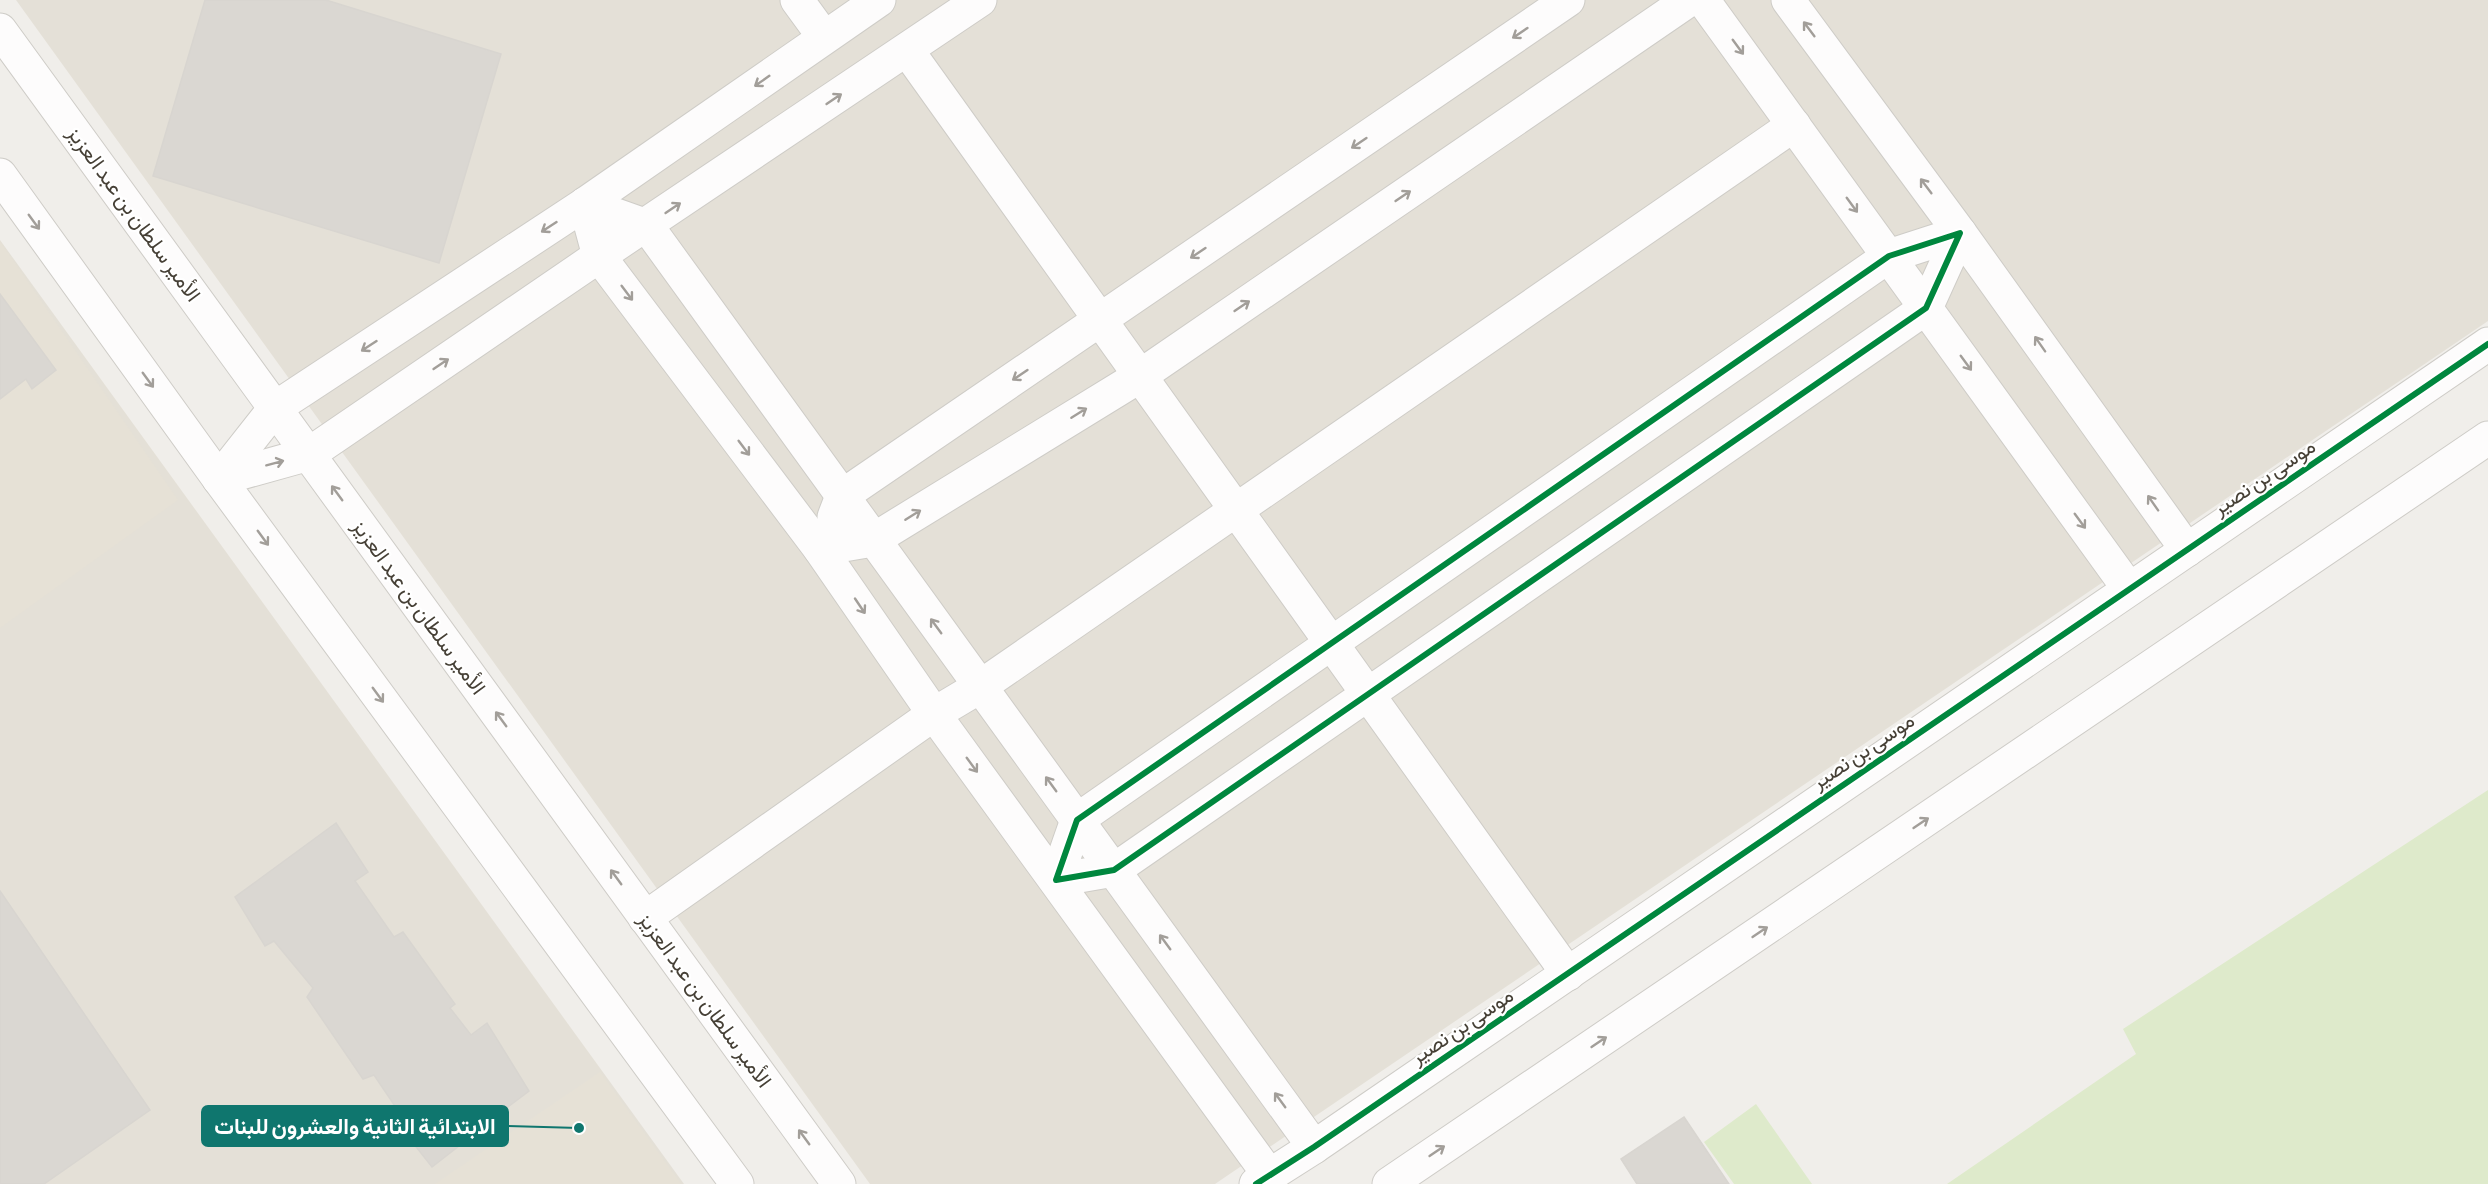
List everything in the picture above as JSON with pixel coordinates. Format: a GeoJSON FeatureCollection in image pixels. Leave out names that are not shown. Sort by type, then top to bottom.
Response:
{"type":"FeatureCollection","features":[{"type":"Feature","properties":{"kind":"street"},"geometry":{"type":"LineString","coordinates":[[797,0],[824,38]]}},
{"type":"Feature","properties":{"kind":"street"},"geometry":{"type":"LineString","coordinates":[[219,479],[275,408],[585,204],[879,0]]}},
{"type":"Feature","properties":{"kind":"street"},"geometry":{"type":"LineString","coordinates":[[219,479],[309,454],[598,256],[646,226],[980,0]]}},
{"type":"Feature","properties":{"kind":"street"},"geometry":{"type":"LineString","coordinates":[[820,549],[843,496],[1568,0]]}},
{"type":"Feature","properties":{"kind":"street"},"geometry":{"type":"LineString","coordinates":[[820,549],[873,540],[1140,376],[1689,0]]}},
{"type":"Feature","properties":{"kind":"street"},"geometry":{"type":"LineString","coordinates":[[1703,0],[2129,589]]}},
{"type":"Feature","properties":{"kind":"street"},"geometry":{"type":"LineString","coordinates":[[1788,0],[1960,233],[2187,550]]}},
{"type":"Feature","properties":{"kind":"street","name":"الأمير سلطان بن عبد العزيز"},"geometry":{"type":"LineString","coordinates":[[0,30],[839,1184]]}},
{"type":"Feature","properties":{"kind":"street"},"geometry":{"type":"LineString","coordinates":[[907,50],[1568,974]]}},
{"type":"Feature","properties":{"kind":"street"},"geometry":{"type":"LineString","coordinates":[[645,918],[934,714],[981,686],[1794,125]]}},
{"type":"Feature","properties":{"kind":"street"},"geometry":{"type":"LineString","coordinates":[[0,175],[219,479],[737,1184]]}},
{"type":"Feature","properties":{"kind":"street"},"geometry":{"type":"LineString","coordinates":[[585,204],[646,226],[1314,1147]]}},
{"type":"Feature","properties":{"kind":"street"},"geometry":{"type":"LineString","coordinates":[[585,204],[598,256],[820,549],[934,714],[1056,880],[1262,1179]]}},
{"type":"Feature","properties":{"kind":"street"},"geometry":{"type":"LineString","coordinates":[[1056,880],[1077,820],[1889,256],[1960,233]]}},
{"type":"Feature","properties":{"kind":"street"},"geometry":{"type":"LineString","coordinates":[[1056,880],[1114,870],[1926,308],[1960,233]]}},
{"type":"Feature","properties":{"kind":"street","name":"موسى بن نصير"},"geometry":{"type":"LineString","coordinates":[[1262,1179],[1314,1147],[2488,344]]}},
{"type":"Feature","properties":{"kind":"street"},"geometry":{"type":"LineString","coordinates":[[1389,1184],[2488,438]]}},
{"type":"Feature","properties":{"kind":"shaded area"},"geometry":{"type":"Polygon","coordinates":[[[16,0],[2488,0],[2488,321],[1215,1184],[870,1184],[16,0]]]}},
{"type":"Feature","properties":{"kind":"shaded area"},"geometry":{"type":"Polygon","coordinates":[[[0,240],[684,1184],[0,1184],[0,240]]]}},
{"type":"Feature","properties":{"kind":"shaded area"},"geometry":{"type":"Polygon","coordinates":[[[0,241],[178,500],[0,628],[0,241]]]}},
{"type":"Feature","properties":{"kind":"shaded area"},"geometry":{"type":"Polygon","coordinates":[[[600,1072],[681,1184],[435,1184],[600,1072]]]}},
{"type":"Feature","properties":{"kind":"green space"},"geometry":{"type":"Polygon","coordinates":[[[2488,790],[2488,1184],[1947,1184],[2136,1054],[2123,1029],[2488,790]]]}},
{"type":"Feature","properties":{"kind":"green space"},"geometry":{"type":"Polygon","coordinates":[[[1756,1104],[1812,1184],[1734,1184],[1704,1142],[1756,1104]]]}},
{"type":"Feature","properties":{"kind":"building"},"geometry":{"type":"Polygon","coordinates":[[[205,0],[326,0],[501,54],[439,263],[153,176],[205,0]]]}},
{"type":"Feature","properties":{"kind":"building"},"geometry":{"type":"Polygon","coordinates":[[[0,294],[56,370],[32,389],[26,379],[0,399],[0,294]]]}},
{"type":"Feature","properties":{"kind":"building"},"geometry":{"type":"Polygon","coordinates":[[[336,823],[368,872],[355,881],[394,937],[403,932],[455,1004],[450,1008],[471,1035],[487,1023],[529,1091],[484,1125],[477,1116],[458,1132],[464,1142],[432,1167],[394,1119],[399,1112],[374,1075],[363,1079],[307,997],[313,988],[274,941],[265,946],[235,897],[336,823]]]}},
{"type":"Feature","properties":{"kind":"building"},"geometry":{"type":"Polygon","coordinates":[[[0,891],[150,1110],[44,1184],[0,1184],[0,891]]]}},
{"type":"Feature","properties":{"kind":"building"},"geometry":{"type":"Polygon","coordinates":[[[1684,1117],[1729,1184],[1637,1184],[1621,1159],[1684,1117]]]}},
{"type":"Feature","properties":{"kind":"cycle path"},"geometry":{"type":"LineString","coordinates":[[1960,233],[1926,308],[1114,870],[1056,880],[1077,820],[1889,256],[1960,233]]}},
{"type":"Feature","properties":{"kind":"cycle path"},"geometry":{"type":"LineString","coordinates":[[1256,1184],[1314,1147],[2488,344]]}},
{"type":"Feature","properties":{"kind":"place","name":"الابتدائية الثانية والعشرون للبنات"},"geometry":{"type":"Point","coordinates":[579,1128]}}]}
